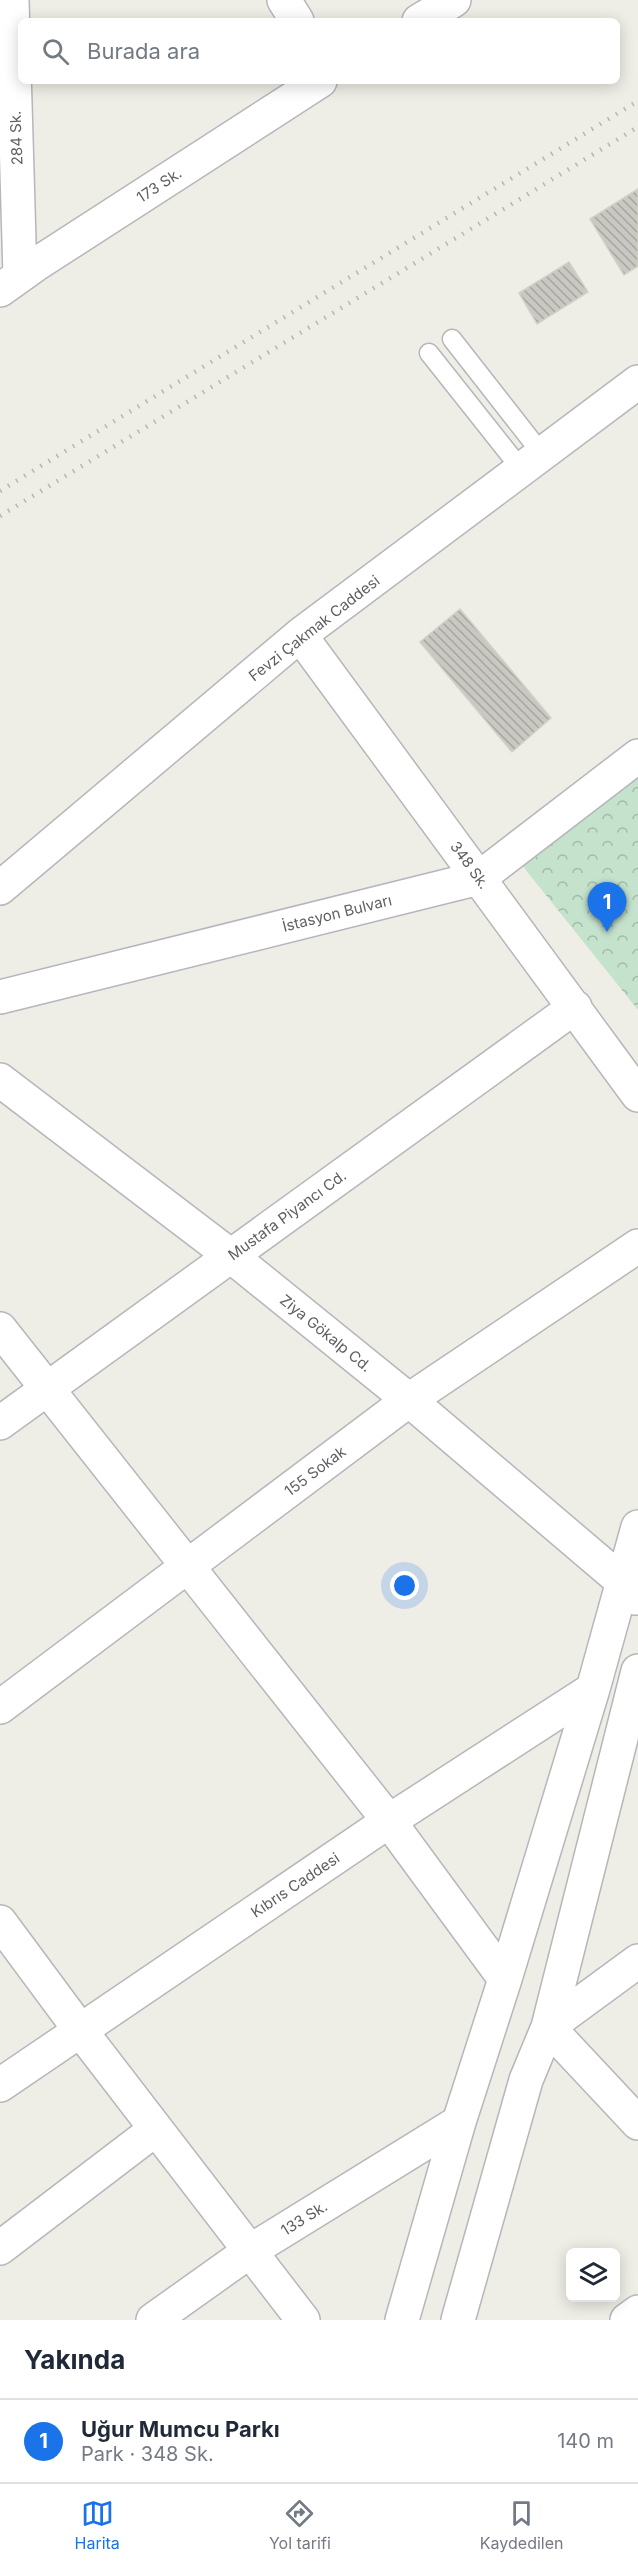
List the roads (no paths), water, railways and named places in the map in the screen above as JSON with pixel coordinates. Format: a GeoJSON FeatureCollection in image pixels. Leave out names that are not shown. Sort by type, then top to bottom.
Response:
{"type":"FeatureCollection","features":[{"type":"Feature","properties":{"kind":"street","name":"284 Sk."},"geometry":{"type":"LineString","coordinates":[[10,283],[12,0]]}},
{"type":"Feature","properties":{"kind":"street"},"geometry":{"type":"LineString","coordinates":[[284,0],[295,18]]}},
{"type":"Feature","properties":{"kind":"street"},"geometry":{"type":"LineString","coordinates":[[424,18],[454,0]]}},
{"type":"Feature","properties":{"kind":"street","name":"173 Sk."},"geometry":{"type":"LineString","coordinates":[[10,283],[315,84]]}},
{"type":"Feature","properties":{"kind":"street","name":"Fevzi Çakmak Caddesi"},"geometry":{"type":"LineString","coordinates":[[0,888],[300,635],[638,382]]}},
{"type":"Feature","properties":{"kind":"street","name":"348 Sk."},"geometry":{"type":"LineString","coordinates":[[300,635],[638,1095]]}},
{"type":"Feature","properties":{"kind":"street","name":"İstasyon Bulvarı"},"geometry":{"type":"LineString","coordinates":[[0,997],[479,878],[638,756]]}},
{"type":"Feature","properties":{"kind":"street","name":"Mustafa Piyancı Cd."},"geometry":{"type":"LineString","coordinates":[[0,1423],[574,1006]]}},
{"type":"Feature","properties":{"kind":"street","name":"Ziya Gökalp Cd."},"geometry":{"type":"LineString","coordinates":[[0,1080],[231,1256],[410,1400],[631,1592]]}},
{"type":"Feature","properties":{"kind":"street","name":"155 Sokak"},"geometry":{"type":"LineString","coordinates":[[0,1707],[410,1400],[638,1246]]}},
{"type":"Feature","properties":{"kind":"street"},"geometry":{"type":"LineString","coordinates":[[0,1329],[389,1821],[505,1979]]}},
{"type":"Feature","properties":{"kind":"street"},"geometry":{"type":"LineString","coordinates":[[402,2320],[459,2122],[505,1979],[608,1636],[631,1592],[638,1527]]}},
{"type":"Feature","properties":{"kind":"street"},"geometry":{"type":"LineString","coordinates":[[608,1636],[638,1624]]}},
{"type":"Feature","properties":{"kind":"street"},"geometry":{"type":"LineString","coordinates":[[458,2320],[526,2080],[548,2027],[638,1671]]}},
{"type":"Feature","properties":{"kind":"street","name":"Kıbrıs Caddesi"},"geometry":{"type":"LineString","coordinates":[[0,2085],[389,1821],[592,1689]]}},
{"type":"Feature","properties":{"kind":"street"},"geometry":{"type":"LineString","coordinates":[[0,1922],[303,2320]]}},
{"type":"Feature","properties":{"kind":"street"},"geometry":{"type":"LineString","coordinates":[[548,2027],[638,1960]]}},
{"type":"Feature","properties":{"kind":"street"},"geometry":{"type":"LineString","coordinates":[[548,2027],[638,2124]]}},
{"type":"Feature","properties":{"kind":"street","name":"133 Sk."},"geometry":{"type":"LineString","coordinates":[[153,2320],[250,2251],[459,2122]]}},
{"type":"Feature","properties":{"kind":"street"},"geometry":{"type":"LineString","coordinates":[[0,2248],[156,2129]]}},
{"type":"Feature","properties":{"kind":"street"},"geometry":{"type":"LineString","coordinates":[[627,2320],[638,2312]]}},
{"type":"Feature","properties":{"kind":"lane"},"geometry":{"type":"LineString","coordinates":[[452,339],[532,462]]}},
{"type":"Feature","properties":{"kind":"lane"},"geometry":{"type":"LineString","coordinates":[[429,353],[532,462]]}},
{"type":"Feature","properties":{"kind":"railway"},"geometry":{"type":"LineString","coordinates":[[0,491],[638,101]]}},
{"type":"Feature","properties":{"kind":"railway"},"geometry":{"type":"LineString","coordinates":[[0,516],[638,127]]}},
{"type":"Feature","properties":{"kind":"place","name":"Uğur Mumcu Parkı"},"geometry":{"type":"Point","coordinates":[607,932]}}]}
